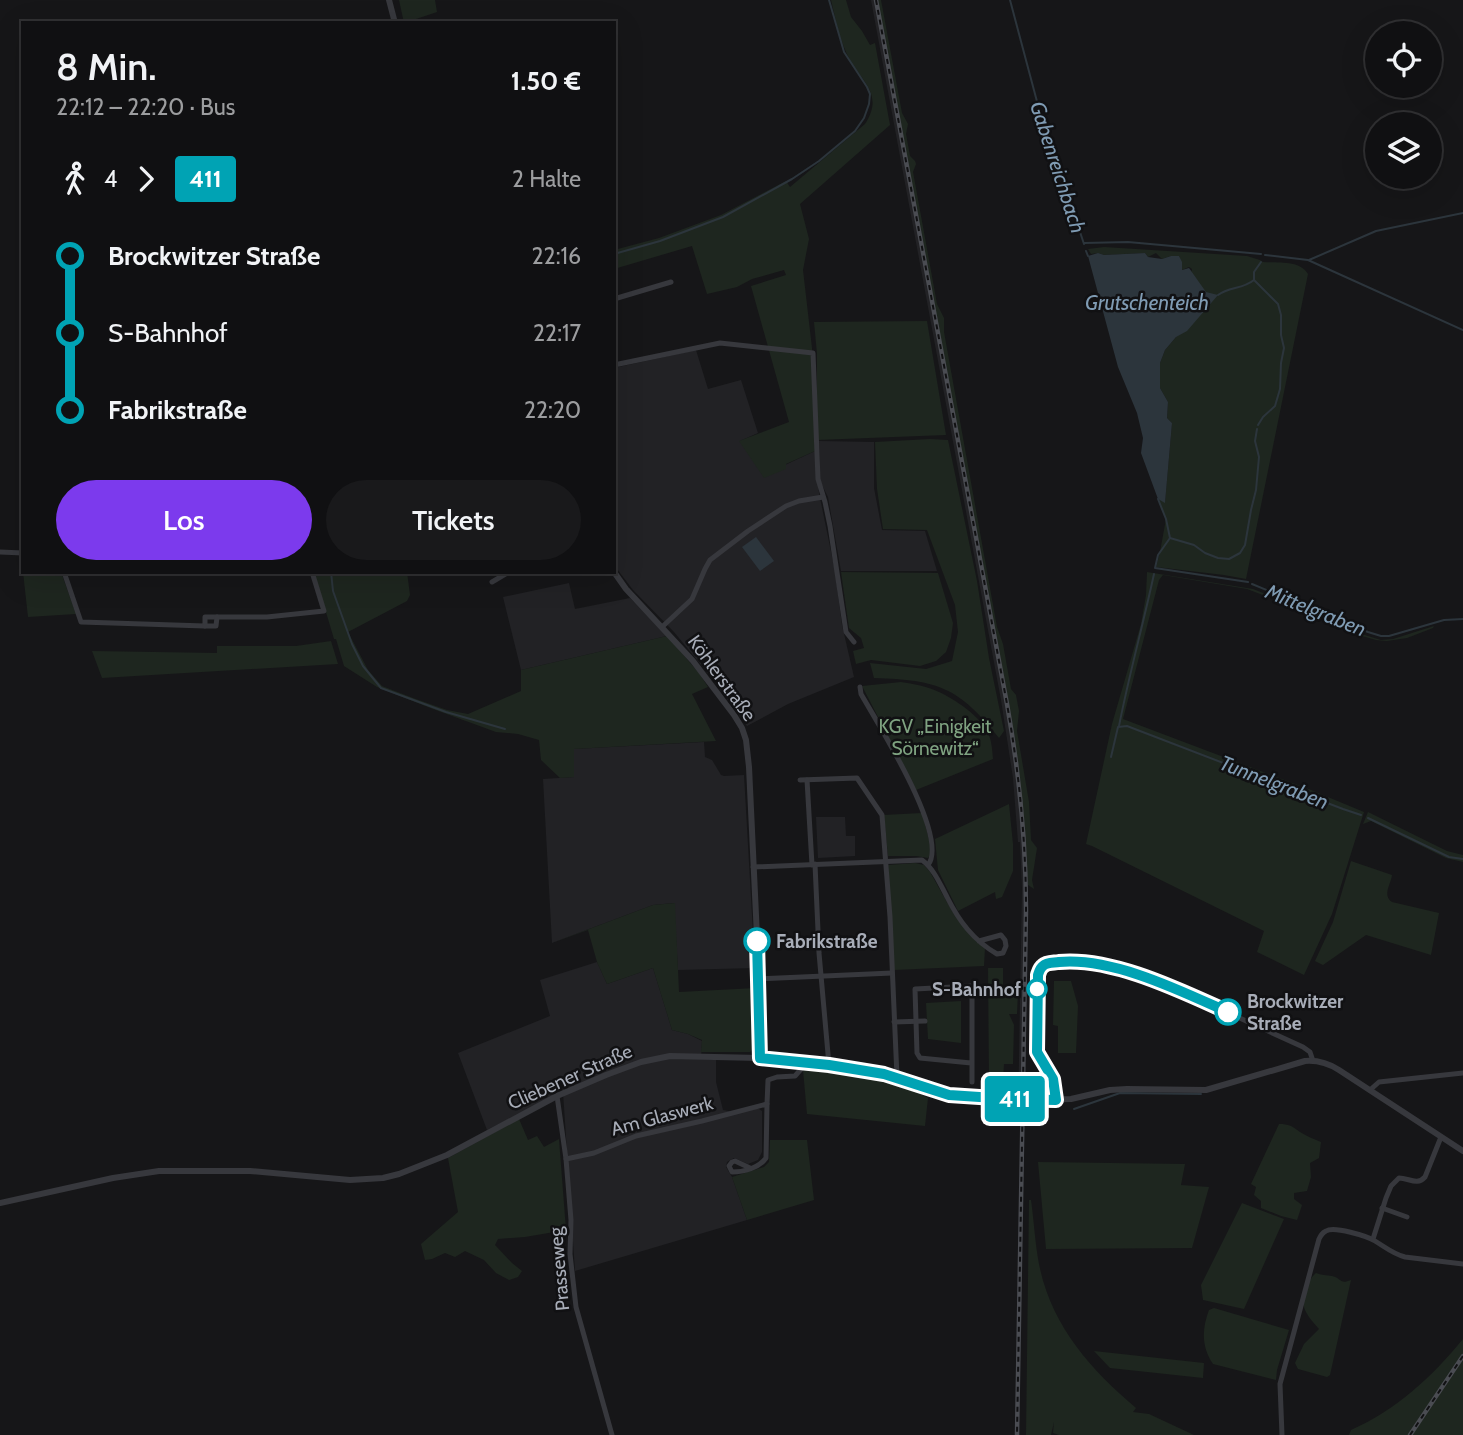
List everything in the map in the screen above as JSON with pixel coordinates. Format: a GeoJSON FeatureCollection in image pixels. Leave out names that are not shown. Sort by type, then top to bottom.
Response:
{"type":"FeatureCollection","features":[{"type":"Feature","properties":{"kind":"street"},"geometry":{"type":"LineString","coordinates":[[389,0],[394,21]]}},
{"type":"Feature","properties":{"kind":"street"},"geometry":{"type":"LineString","coordinates":[[616,298],[671,282]]}},
{"type":"Feature","properties":{"kind":"street"},"geometry":{"type":"LineString","coordinates":[[616,365],[720,343],[813,352],[817,467],[834,548],[846,632],[854,642]]}},
{"type":"Feature","properties":{"kind":"street"},"geometry":{"type":"LineString","coordinates":[[662,627],[692,599],[705,569],[715,555],[786,506],[799,500],[823,497]]}},
{"type":"Feature","properties":{"kind":"street"},"geometry":{"type":"LineString","coordinates":[[0,552],[21,553]]}},
{"type":"Feature","properties":{"kind":"street"},"geometry":{"type":"LineString","coordinates":[[65,574],[81,622],[205,626],[205,617],[279,616],[324,611],[313,574]]}},
{"type":"Feature","properties":{"kind":"street"},"geometry":{"type":"LineString","coordinates":[[492,582],[506,574]]}},
{"type":"Feature","properties":{"kind":"street","name":"Köhlerstraße"},"geometry":{"type":"LineString","coordinates":[[615,574],[710,684],[739,723],[748,746],[753,867]]}},
{"type":"Feature","properties":{"kind":"street"},"geometry":{"type":"LineString","coordinates":[[860,687],[861,694],[923,809],[933,851],[928,865]]}},
{"type":"Feature","properties":{"kind":"street"},"geometry":{"type":"LineString","coordinates":[[800,780],[858,778],[882,815],[897,1077]]}},
{"type":"Feature","properties":{"kind":"street"},"geometry":{"type":"LineString","coordinates":[[807,780],[829,1065]]}},
{"type":"Feature","properties":{"kind":"street"},"geometry":{"type":"LineString","coordinates":[[760,1058],[753,867],[922,860],[928,865],[964,927],[979,941],[997,954],[1005,950],[1005,940],[1001,935],[979,941]]}},
{"type":"Feature","properties":{"kind":"street"},"geometry":{"type":"LineString","coordinates":[[1056,1100],[1053,1079],[1037,1052],[1038,975],[1041,967],[1047,964],[1076,961],[1096,963],[1174,988],[1303,1046],[1310,1052],[1313,1061],[1334,1067],[1463,1152]]}},
{"type":"Feature","properties":{"kind":"street"},"geometry":{"type":"LineString","coordinates":[[759,979],[892,972]]}},
{"type":"Feature","properties":{"kind":"street"},"geometry":{"type":"LineString","coordinates":[[971,1063],[920,1058],[917,1053],[915,989],[972,986],[972,1082]]}},
{"type":"Feature","properties":{"kind":"street"},"geometry":{"type":"LineString","coordinates":[[894,1022],[925,1021]]}},
{"type":"Feature","properties":{"kind":"street"},"geometry":{"type":"LineString","coordinates":[[963,1023],[973,1023]]}},
{"type":"Feature","properties":{"kind":"street","name":"Cliebener Straße"},"geometry":{"type":"LineString","coordinates":[[0,1203],[113,1178],[159,1171],[250,1171],[350,1180],[383,1178],[447,1155],[557,1096],[627,1066],[677,1055],[760,1058],[829,1065],[897,1077],[949,1095],[1031,1100],[1056,1100],[1127,1089],[1206,1090],[1313,1061]]}},
{"type":"Feature","properties":{"kind":"street"},"geometry":{"type":"LineString","coordinates":[[750,1168],[762,1163],[767,1154],[768,1080],[795,1076],[803,1062]]}},
{"type":"Feature","properties":{"kind":"street"},"geometry":{"type":"LineString","coordinates":[[1370,1090],[1379,1082],[1463,1073]]}},
{"type":"Feature","properties":{"kind":"street","name":"Prasseweg"},"geometry":{"type":"LineString","coordinates":[[557,1096],[566,1159],[571,1220],[570,1254],[576,1307],[612,1435]]}},
{"type":"Feature","properties":{"kind":"street","name":"Am Glaswerk"},"geometry":{"type":"LineString","coordinates":[[566,1159],[594,1153],[636,1136],[767,1104]]}},
{"type":"Feature","properties":{"kind":"street"},"geometry":{"type":"LineString","coordinates":[[1373,1239],[1382,1208],[1395,1181],[1403,1178],[1419,1182],[1425,1177],[1441,1137]]}},
{"type":"Feature","properties":{"kind":"street"},"geometry":{"type":"LineString","coordinates":[[1382,1208],[1407,1217]]}},
{"type":"Feature","properties":{"kind":"street"},"geometry":{"type":"LineString","coordinates":[[1282,1435],[1280,1384],[1319,1239],[1323,1233],[1331,1229],[1373,1239],[1405,1257],[1463,1264]]}},
{"type":"Feature","properties":{"kind":"shaded area"},"geometry":{"type":"Polygon","coordinates":[[[871,0],[877,0],[1008,699],[1020,779],[1028,885],[1024,1114],[1018,1114],[1022,888],[1013,778],[1001,700],[871,0]]]}},
{"type":"Feature","properties":{"kind":"shaded area"},"geometry":{"type":"Polygon","coordinates":[[[696,350],[708,389],[741,380],[758,433],[740,441],[785,465],[815,451],[819,493],[854,677],[788,704],[747,726],[674,632],[633,590],[616,568],[616,368],[696,350]]]}},
{"type":"Feature","properties":{"kind":"shaded area"},"geometry":{"type":"Polygon","coordinates":[[[819,441],[874,442],[874,488],[882,530],[925,531],[937,571],[841,571],[828,497],[820,481],[819,441]]]}},
{"type":"Feature","properties":{"kind":"shaded area"},"geometry":{"type":"Polygon","coordinates":[[[569,583],[575,609],[630,598],[667,636],[521,670],[503,597],[569,583]]]}},
{"type":"Feature","properties":{"kind":"shaded area"},"geometry":{"type":"Polygon","coordinates":[[[704,742],[705,757],[712,760],[721,775],[744,775],[755,968],[678,970],[674,903],[653,905],[552,943],[543,779],[574,777],[573,749],[704,742]]]}},
{"type":"Feature","properties":{"kind":"shaded area"},"geometry":{"type":"Polygon","coordinates":[[[816,817],[845,817],[846,836],[855,836],[855,856],[818,858],[816,817]]]}},
{"type":"Feature","properties":{"kind":"shaded area"},"geometry":{"type":"Polygon","coordinates":[[[597,962],[607,984],[653,968],[672,1030],[702,1041],[701,1059],[716,1060],[716,1082],[723,1110],[739,1113],[755,1109],[762,1111],[762,1152],[758,1160],[748,1164],[734,1158],[727,1162],[726,1167],[747,1220],[575,1271],[563,1092],[487,1130],[458,1053],[550,1016],[540,980],[597,962]]]}},
{"type":"Feature","properties":{"kind":"green space"},"geometry":{"type":"Polygon","coordinates":[[[399,0],[435,0],[437,12],[404,21],[399,0]]]}},
{"type":"Feature","properties":{"kind":"green space"},"geometry":{"type":"Polygon","coordinates":[[[831,0],[846,0],[851,17],[870,45],[875,43],[890,125],[800,204],[809,239],[803,270],[812,348],[815,451],[786,464],[786,469],[764,478],[739,441],[789,422],[751,286],[786,275],[784,270],[752,279],[737,287],[707,294],[692,246],[616,268],[616,249],[659,238],[721,215],[786,181],[790,187],[865,124],[871,113],[871,95],[851,62],[839,33],[831,0]]]}},
{"type":"Feature","properties":{"kind":"green space"},"geometry":{"type":"Polygon","coordinates":[[[877,0],[881,0],[902,113],[908,124],[906,134],[910,156],[916,164],[913,172],[937,304],[944,318],[944,332],[997,627],[1003,644],[1011,689],[1016,695],[1019,711],[1017,731],[1029,802],[1031,840],[1037,848],[1032,880],[1034,889],[1028,885],[1020,779],[1008,699],[877,0]]]}},
{"type":"Feature","properties":{"kind":"green space"},"geometry":{"type":"Polygon","coordinates":[[[1104,247],[1247,256],[1263,262],[1294,264],[1308,274],[1246,579],[1156,567],[1166,519],[1158,499],[1165,502],[1172,423],[1167,418],[1168,402],[1160,388],[1160,363],[1165,350],[1176,337],[1192,269],[1189,267],[1182,270],[1179,256],[1162,259],[1156,253],[1148,257],[1145,253],[1091,254],[1088,249],[1104,247]]]}},
{"type":"Feature","properties":{"kind":"green space"},"geometry":{"type":"Polygon","coordinates":[[[927,321],[946,435],[817,440],[817,354],[814,322],[927,321]]]}},
{"type":"Feature","properties":{"kind":"green space"},"geometry":{"type":"Polygon","coordinates":[[[948,440],[1004,731],[999,738],[972,707],[959,697],[931,684],[874,678],[870,663],[926,669],[952,661],[958,632],[955,605],[927,530],[883,529],[877,489],[875,442],[948,440]]]}},
{"type":"Feature","properties":{"kind":"green space"},"geometry":{"type":"Polygon","coordinates":[[[841,572],[938,573],[953,623],[946,652],[936,661],[920,666],[871,660],[856,664],[853,651],[864,648],[861,638],[849,628],[841,572]]]}},
{"type":"Feature","properties":{"kind":"green space"},"geometry":{"type":"Polygon","coordinates":[[[1147,572],[1253,589],[1324,617],[1355,632],[1381,640],[1434,626],[1407,638],[1387,641],[1376,640],[1355,634],[1324,618],[1247,589],[1163,575],[1159,580],[1123,719],[1364,812],[1332,914],[1304,975],[1257,952],[1264,931],[1086,844],[1112,724],[1141,624],[1147,572]]]}},
{"type":"Feature","properties":{"kind":"green space"},"geometry":{"type":"Polygon","coordinates":[[[23,574],[62,574],[76,614],[28,617],[23,574]]]}},
{"type":"Feature","properties":{"kind":"green space"},"geometry":{"type":"Polygon","coordinates":[[[315,574],[407,574],[410,595],[407,601],[348,632],[368,670],[382,686],[447,710],[468,714],[521,691],[521,670],[667,636],[708,687],[692,694],[716,741],[574,749],[574,777],[560,778],[541,760],[539,740],[496,732],[377,687],[344,666],[315,574]]]}},
{"type":"Feature","properties":{"kind":"green space"},"geometry":{"type":"Polygon","coordinates":[[[331,641],[338,664],[102,678],[92,651],[217,653],[217,646],[296,646],[331,641]]]}},
{"type":"Feature","properties":{"kind":"green space","name":"KGV „Einigkeit Sörnewitz“"},"geometry":{"type":"Polygon","coordinates":[[[901,682],[934,690],[972,714],[989,734],[993,759],[916,790],[862,686],[901,682]]]}},
{"type":"Feature","properties":{"kind":"green space","name":"KGV „Einigkeit Sörnewitz“"},"geometry":{"type":"Polygon","coordinates":[[[1009,804],[1013,871],[1002,897],[996,899],[995,892],[958,911],[938,870],[935,839],[1009,804]]]}},
{"type":"Feature","properties":{"kind":"green space"},"geometry":{"type":"Polygon","coordinates":[[[1368,812],[1447,851],[1463,855],[1463,862],[1446,858],[1371,821],[1363,824],[1368,812]]]}},
{"type":"Feature","properties":{"kind":"green space"},"geometry":{"type":"Polygon","coordinates":[[[922,813],[930,843],[931,853],[928,858],[888,856],[884,815],[922,813]]]}},
{"type":"Feature","properties":{"kind":"green space"},"geometry":{"type":"Polygon","coordinates":[[[1351,861],[1392,875],[1387,893],[1392,902],[1439,913],[1431,955],[1366,935],[1323,965],[1315,961],[1333,922],[1351,861]]]}},
{"type":"Feature","properties":{"kind":"green space"},"geometry":{"type":"Polygon","coordinates":[[[888,865],[924,865],[930,872],[960,922],[985,948],[984,966],[894,970],[888,865]]]}},
{"type":"Feature","properties":{"kind":"green space"},"geometry":{"type":"Polygon","coordinates":[[[675,903],[679,992],[756,988],[754,1048],[750,1052],[701,1052],[702,1040],[672,1030],[653,968],[607,984],[597,962],[588,930],[552,943],[653,905],[675,903]]]}},
{"type":"Feature","properties":{"kind":"green space"},"geometry":{"type":"Polygon","coordinates":[[[988,968],[1003,968],[1003,991],[1018,992],[1017,1014],[1009,1014],[1014,1025],[1013,1064],[1004,1064],[1003,1079],[998,1082],[989,1081],[988,968]]]}},
{"type":"Feature","properties":{"kind":"green space"},"geometry":{"type":"Polygon","coordinates":[[[1054,981],[1071,981],[1078,1006],[1076,1053],[1058,1053],[1058,1026],[1053,1025],[1054,981]]]}},
{"type":"Feature","properties":{"kind":"green space"},"geometry":{"type":"Polygon","coordinates":[[[961,1001],[961,1043],[928,1039],[926,1003],[961,1001]]]}},
{"type":"Feature","properties":{"kind":"green space"},"geometry":{"type":"Polygon","coordinates":[[[806,1065],[897,1082],[928,1098],[925,1126],[807,1114],[803,1070],[806,1065]]]}},
{"type":"Feature","properties":{"kind":"green space"},"geometry":{"type":"Polygon","coordinates":[[[519,1119],[528,1140],[537,1136],[544,1147],[559,1139],[566,1230],[498,1239],[495,1245],[522,1271],[518,1277],[509,1280],[496,1273],[484,1260],[465,1251],[455,1257],[445,1253],[425,1260],[421,1244],[458,1212],[448,1158],[519,1119]]]}},
{"type":"Feature","properties":{"kind":"green space"},"geometry":{"type":"Polygon","coordinates":[[[1279,1124],[1290,1126],[1321,1142],[1319,1158],[1310,1163],[1311,1177],[1307,1191],[1294,1193],[1294,1199],[1302,1205],[1297,1220],[1261,1208],[1261,1201],[1254,1195],[1256,1187],[1251,1184],[1279,1124]]]}},
{"type":"Feature","properties":{"kind":"green space"},"geometry":{"type":"Polygon","coordinates":[[[770,1140],[807,1140],[814,1200],[747,1220],[732,1177],[764,1167],[769,1162],[770,1140]]]}},
{"type":"Feature","properties":{"kind":"green space"},"geometry":{"type":"Polygon","coordinates":[[[1038,1162],[1185,1164],[1181,1185],[1209,1187],[1192,1248],[1046,1249],[1038,1162]]]}},
{"type":"Feature","properties":{"kind":"green space"},"geometry":{"type":"Polygon","coordinates":[[[1029,1200],[1045,1286],[1053,1307],[1075,1344],[1103,1378],[1136,1408],[1133,1412],[1149,1414],[1194,1435],[1059,1435],[1053,1433],[1054,1422],[1051,1435],[1026,1435],[1029,1200]]]}},
{"type":"Feature","properties":{"kind":"green space"},"geometry":{"type":"Polygon","coordinates":[[[1242,1203],[1284,1219],[1244,1309],[1203,1300],[1201,1285],[1242,1203]]]}},
{"type":"Feature","properties":{"kind":"green space"},"geometry":{"type":"Polygon","coordinates":[[[1316,1273],[1342,1281],[1351,1280],[1330,1375],[1327,1377],[1298,1369],[1295,1363],[1304,1344],[1319,1329],[1304,1306],[1308,1285],[1316,1273]]]}},
{"type":"Feature","properties":{"kind":"green space"},"geometry":{"type":"Polygon","coordinates":[[[1214,1308],[1289,1330],[1276,1380],[1213,1364],[1206,1351],[1204,1337],[1209,1310],[1214,1308]]]}},
{"type":"Feature","properties":{"kind":"green space"},"geometry":{"type":"Polygon","coordinates":[[[1463,1339],[1463,1435],[1349,1435],[1351,1430],[1383,1413],[1412,1391],[1463,1339]]]}},
{"type":"Feature","properties":{"kind":"green space"},"geometry":{"type":"Polygon","coordinates":[[[1094,1351],[1204,1363],[1203,1378],[1110,1368],[1094,1351]]]}},
{"type":"Feature","properties":{"kind":"water","name":"Grutschenteich"},"geometry":{"type":"Polygon","coordinates":[[[1098,253],[1145,253],[1148,257],[1162,259],[1179,256],[1182,270],[1189,268],[1206,292],[1218,295],[1187,331],[1176,337],[1165,350],[1160,363],[1160,388],[1168,402],[1167,418],[1172,423],[1165,503],[1158,499],[1141,453],[1143,438],[1137,413],[1118,367],[1088,256],[1098,253]]]}},
{"type":"Feature","properties":{"kind":"water"},"geometry":{"type":"Polygon","coordinates":[[[756,537],[774,561],[760,571],[742,547],[756,537]]]}},
{"type":"Feature","properties":{"kind":"waterway"},"geometry":{"type":"LineString","coordinates":[[616,253],[660,241],[723,217],[792,179],[855,131],[864,118],[870,94],[844,52],[829,0]]}},
{"type":"Feature","properties":{"kind":"waterway","name":"Gabenreichbach"},"geometry":{"type":"LineString","coordinates":[[1010,0],[1039,109],[1084,244]]}},
{"type":"Feature","properties":{"kind":"waterway"},"geometry":{"type":"LineString","coordinates":[[1309,260],[1376,231],[1463,213]]}},
{"type":"Feature","properties":{"kind":"waterway","name":"Gabenreichbach"},"geometry":{"type":"LineString","coordinates":[[1084,243],[1128,242],[1261,254]]}},
{"type":"Feature","properties":{"kind":"waterway"},"geometry":{"type":"LineString","coordinates":[[1086,251],[1088,256]]}},
{"type":"Feature","properties":{"kind":"waterway","name":"Gabenreichbach"},"geometry":{"type":"LineString","coordinates":[[1265,255],[1308,260],[1463,330]]}},
{"type":"Feature","properties":{"kind":"waterway"},"geometry":{"type":"LineString","coordinates":[[1218,295],[1254,280],[1254,272],[1261,262]]}},
{"type":"Feature","properties":{"kind":"waterway"},"geometry":{"type":"LineString","coordinates":[[1254,280],[1278,304],[1284,348],[1280,389],[1275,406],[1258,425]]}},
{"type":"Feature","properties":{"kind":"waterway"},"geometry":{"type":"LineString","coordinates":[[1170,538],[1194,545],[1218,558],[1229,559],[1240,553],[1245,545],[1256,490],[1259,457],[1255,441],[1257,429]]}},
{"type":"Feature","properties":{"kind":"waterway","name":"Mittelgraben"},"geometry":{"type":"LineString","coordinates":[[1158,499],[1170,538],[1158,555],[1155,568],[1248,582]]}},
{"type":"Feature","properties":{"kind":"waterway"},"geometry":{"type":"LineString","coordinates":[[331,574],[333,591],[352,644],[363,666],[381,688],[446,712],[505,729]]}},
{"type":"Feature","properties":{"kind":"waterway"},"geometry":{"type":"LineString","coordinates":[[1119,726],[1154,574]]}},
{"type":"Feature","properties":{"kind":"waterway","name":"Mittelgraben"},"geometry":{"type":"LineString","coordinates":[[1252,584],[1381,636],[1444,620],[1463,619]]}},
{"type":"Feature","properties":{"kind":"waterway","name":"Tunnelgraben"},"geometry":{"type":"LineString","coordinates":[[1111,757],[1118,727],[1127,726],[1361,815]]}},
{"type":"Feature","properties":{"kind":"waterway","name":"Tunnelgraben"},"geometry":{"type":"LineString","coordinates":[[1368,818],[1449,857],[1463,859]]}},
{"type":"Feature","properties":{"kind":"waterway"},"geometry":{"type":"LineString","coordinates":[[1074,1109],[1120,1093],[1201,1094]]}},
{"type":"Feature","properties":{"kind":"railway"},"geometry":{"type":"LineString","coordinates":[[876,0],[1007,704],[1021,806],[1026,910],[1017,1435]]}},
{"type":"Feature","properties":{"kind":"railway"},"geometry":{"type":"LineString","coordinates":[[1410,1435],[1463,1356]]}},
{"type":"Feature","properties":{"kind":"bus line","name":"411"},"geometry":{"type":"LineString","coordinates":[[757,941],[760,1058],[884,1074],[949,1095],[1056,1100],[1053,1079],[1037,1052],[1038,975],[1041,967],[1047,964],[1076,961],[1096,963],[1174,988],[1228,1012]]}},
{"type":"Feature","properties":{"kind":"place","name":"Fabrikstraße"},"geometry":{"type":"Point","coordinates":[757,941]}},
{"type":"Feature","properties":{"kind":"place","name":"S-Bahnhof"},"geometry":{"type":"Point","coordinates":[1037,989]}},
{"type":"Feature","properties":{"kind":"place","name":"Brockwitzer Straße"},"geometry":{"type":"Point","coordinates":[1228,1012]}}]}
